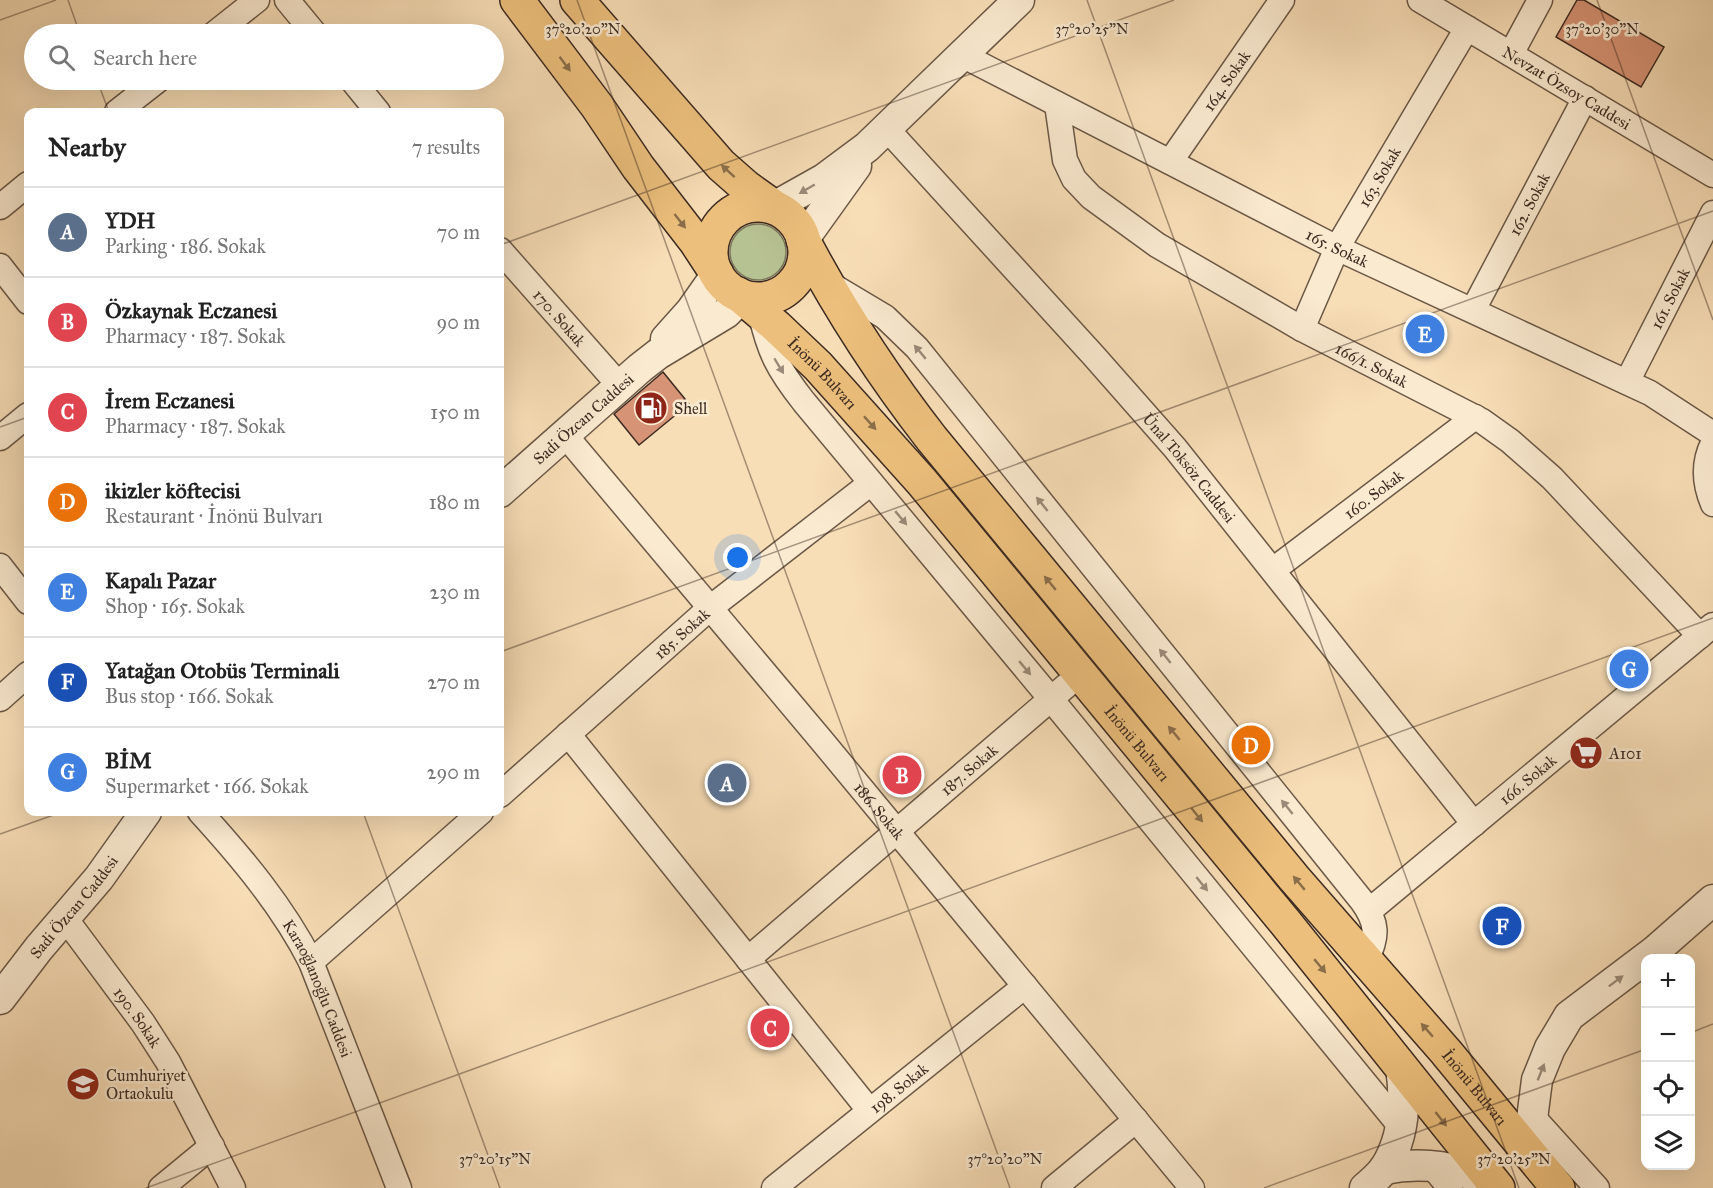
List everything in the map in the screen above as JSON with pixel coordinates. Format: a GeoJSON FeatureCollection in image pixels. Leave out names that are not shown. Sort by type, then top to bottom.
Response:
{"type":"FeatureCollection","features":[{"type":"Feature","properties":{"kind":"highway","name":"İnönü Bulvarı"},"geometry":{"type":"LineString","coordinates":[[518,0],[597,106],[638,167],[738,293],[818,366],[888,443],[1285,922],[1496,1186]]}},
{"type":"Feature","properties":{"kind":"highway"},"geometry":{"type":"LineString","coordinates":[[577,0],[721,165],[746,187],[787,215],[797,226],[803,240],[805,255],[794,282],[782,292],[768,298],[753,298],[738,293],[712,261],[711,247],[722,221],[733,212],[746,206],[774,207]]}},
{"type":"Feature","properties":{"kind":"highway","name":"İnönü Bulvarı"},"geometry":{"type":"LineString","coordinates":[[803,240],[825,281],[885,375],[932,439],[1287,869],[1558,1188]]}},
{"type":"Feature","properties":{"kind":"street"},"geometry":{"type":"LineString","coordinates":[[227,24],[257,0]]}},
{"type":"Feature","properties":{"kind":"street"},"geometry":{"type":"LineString","coordinates":[[287,0],[307,24]]}},
{"type":"Feature","properties":{"kind":"street"},"geometry":{"type":"LineString","coordinates":[[774,207],[832,173],[867,147],[1019,0]]}},
{"type":"Feature","properties":{"kind":"street","name":"164. Sokak"},"geometry":{"type":"LineString","coordinates":[[1170,162],[1282,0]]}},
{"type":"Feature","properties":{"kind":"street","name":"Nevzat Özsoy Caddesi"},"geometry":{"type":"LineString","coordinates":[[1420,0],[1713,175]]}},
{"type":"Feature","properties":{"kind":"street"},"geometry":{"type":"LineString","coordinates":[[1511,54],[1540,0]]}},
{"type":"Feature","properties":{"kind":"street","name":"163. Sokak"},"geometry":{"type":"LineString","coordinates":[[1302,329],[1337,248],[1467,28]]}},
{"type":"Feature","properties":{"kind":"street","name":"165. Sokak"},"geometry":{"type":"LineString","coordinates":[[962,55],[1337,248],[1650,393],[1713,434]]}},
{"type":"Feature","properties":{"kind":"street"},"geometry":{"type":"LineString","coordinates":[[122,108],[145,90]]}},
{"type":"Feature","properties":{"kind":"street"},"geometry":{"type":"LineString","coordinates":[[360,90],[375,108]]}},
{"type":"Feature","properties":{"kind":"street","name":"162. Sokak"},"geometry":{"type":"LineString","coordinates":[[1473,310],[1585,98]]}},
{"type":"Feature","properties":{"kind":"street","name":"166/1. Sokak"},"geometry":{"type":"LineString","coordinates":[[1057,104],[1065,160],[1074,178],[1091,197],[1157,245],[1302,329],[1475,417],[1496,430],[1552,478],[1706,630]]}},
{"type":"Feature","properties":{"kind":"street"},"geometry":{"type":"LineString","coordinates":[[803,240],[850,173],[887,129]]}},
{"type":"Feature","properties":{"kind":"street","name":"Ünal Toksöz Caddesi"},"geometry":{"type":"LineString","coordinates":[[887,129],[1145,414],[1273,570],[1474,824]]}},
{"type":"Feature","properties":{"kind":"street"},"geometry":{"type":"LineString","coordinates":[[0,207],[24,187]]}},
{"type":"Feature","properties":{"kind":"street","name":"161. Sokak"},"geometry":{"type":"LineString","coordinates":[[1627,382],[1713,213]]}},
{"type":"Feature","properties":{"kind":"street","name":"170. Sokak"},"geometry":{"type":"LineString","coordinates":[[504,254],[630,377]]}},
{"type":"Feature","properties":{"kind":"street"},"geometry":{"type":"LineString","coordinates":[[0,266],[24,297]]}},
{"type":"Feature","properties":{"kind":"street"},"geometry":{"type":"LineString","coordinates":[[825,281],[885,317],[917,348],[1369,911],[1375,927],[1375,935],[1366,961]]}},
{"type":"Feature","properties":{"kind":"street","name":"Sadi Özcan Caddesi"},"geometry":{"type":"LineString","coordinates":[[504,488],[630,377],[691,311],[738,293]]}},
{"type":"Feature","properties":{"kind":"street","name":"İnönü Bulvarı"},"geometry":{"type":"LineString","coordinates":[[738,293],[778,366],[808,407],[1051,699],[1401,1127]]}},
{"type":"Feature","properties":{"kind":"street","name":"160. Sokak"},"geometry":{"type":"LineString","coordinates":[[1273,570],[1475,417]]}},
{"type":"Feature","properties":{"kind":"street"},"geometry":{"type":"LineString","coordinates":[[0,438],[24,418]]}},
{"type":"Feature","properties":{"kind":"street","name":"186. Sokak"},"geometry":{"type":"LineString","coordinates":[[565,435],[1192,1188]]}},
{"type":"Feature","properties":{"kind":"street"},"geometry":{"type":"LineString","coordinates":[[1713,443],[1705,466],[1707,488],[1713,504]]}},
{"type":"Feature","properties":{"kind":"street","name":"185. Sokak"},"geometry":{"type":"LineString","coordinates":[[504,791],[710,608],[872,483]]}},
{"type":"Feature","properties":{"kind":"street"},"geometry":{"type":"LineString","coordinates":[[0,566],[24,597]]}},
{"type":"Feature","properties":{"kind":"street","name":"166. Sokak"},"geometry":{"type":"LineString","coordinates":[[1369,911],[1706,630]]}},
{"type":"Feature","properties":{"kind":"street","name":"187. Sokak"},"geometry":{"type":"LineString","coordinates":[[748,959],[1080,674]]}},
{"type":"Feature","properties":{"kind":"street"},"geometry":{"type":"LineString","coordinates":[[0,699],[24,678]]}},
{"type":"Feature","properties":{"kind":"street"},"geometry":{"type":"LineString","coordinates":[[568,734],[869,1110]]}},
{"type":"Feature","properties":{"kind":"street","name":"Sadi Özcan Caddesi"},"geometry":{"type":"LineString","coordinates":[[0,999],[99,878],[143,816]]}},
{"type":"Feature","properties":{"kind":"street","name":"Karaoğlanoğlu Caddesi"},"geometry":{"type":"LineString","coordinates":[[203,816],[273,900],[311,962],[399,1188]]}},
{"type":"Feature","properties":{"kind":"street"},"geometry":{"type":"LineString","coordinates":[[311,962],[476,816]]}},
{"type":"Feature","properties":{"kind":"street"},"geometry":{"type":"LineString","coordinates":[[1528,1150],[1537,1080],[1550,1048],[1569,1016],[1712,905]]}},
{"type":"Feature","properties":{"kind":"street","name":"190. Sokak"},"geometry":{"type":"LineString","coordinates":[[65,918],[143,1023],[168,1062],[233,1188]]}},
{"type":"Feature","properties":{"kind":"street","name":"198. Sokak"},"geometry":{"type":"LineString","coordinates":[[774,1188],[1025,986]]}},
{"type":"Feature","properties":{"kind":"street"},"geometry":{"type":"LineString","coordinates":[[1375,1179],[1391,1156],[1401,1127],[1404,1097],[1401,1067]]}},
{"type":"Feature","properties":{"kind":"street","name":"İnönü Bulvarı"},"geometry":{"type":"LineString","coordinates":[[1532,1116],[1597,1188]]}},
{"type":"Feature","properties":{"kind":"street"},"geometry":{"type":"LineString","coordinates":[[1054,1188],[1136,1120]]}},
{"type":"Feature","properties":{"kind":"street"},"geometry":{"type":"LineString","coordinates":[[161,1188],[212,1146]]}},
{"type":"Feature","properties":{"kind":"street"},"geometry":{"type":"LineString","coordinates":[[1375,1179],[1402,1166],[1431,1165],[1457,1169],[1496,1186]]}},
{"type":"Feature","properties":{"kind":"street"},"geometry":{"type":"LineString","coordinates":[[1431,1165],[1450,1188]]}},
{"type":"Feature","properties":{"kind":"green space"},"geometry":{"type":"Polygon","coordinates":[[[758,224],[769,226],[778,232],[784,241],[786,252],[784,263],[778,272],[769,278],[758,280],[747,278],[738,272],[732,263],[730,252],[732,241],[738,232],[747,226],[758,224]]]}},
{"type":"Feature","properties":{"kind":"building"},"geometry":{"type":"Polygon","coordinates":[[[1577,0],[1584,0],[1664,47],[1641,87],[1556,37],[1577,0]]]}},
{"type":"Feature","properties":{"kind":"building"},"geometry":{"type":"Polygon","coordinates":[[[663,372],[689,404],[639,445],[614,414],[663,372]]]}},
{"type":"Feature","properties":{"kind":"place","name":"Kapalı Pazar"},"geometry":{"type":"Point","coordinates":[1425,334]}},
{"type":"Feature","properties":{"kind":"place","name":"Shell"},"geometry":{"type":"Point","coordinates":[651,408]}},
{"type":"Feature","properties":{"kind":"place","name":"BİM"},"geometry":{"type":"Point","coordinates":[1629,669]}},
{"type":"Feature","properties":{"kind":"place","name":"ikizler köftecisi"},"geometry":{"type":"Point","coordinates":[1251,745]}},
{"type":"Feature","properties":{"kind":"place","name":"A101"},"geometry":{"type":"Point","coordinates":[1586,753]}},
{"type":"Feature","properties":{"kind":"place","name":"Özkaynak Eczanesi"},"geometry":{"type":"Point","coordinates":[902,775]}},
{"type":"Feature","properties":{"kind":"place","name":"YDH"},"geometry":{"type":"Point","coordinates":[727,783]}},
{"type":"Feature","properties":{"kind":"place","name":"Yatağan Otobüs Terminali"},"geometry":{"type":"Point","coordinates":[1502,926]}},
{"type":"Feature","properties":{"kind":"place","name":"İrem Eczanesi"},"geometry":{"type":"Point","coordinates":[770,1028]}},
{"type":"Feature","properties":{"kind":"place","name":"Cumhuriyet Ortaokulu"},"geometry":{"type":"Point","coordinates":[83,1084]}}]}
